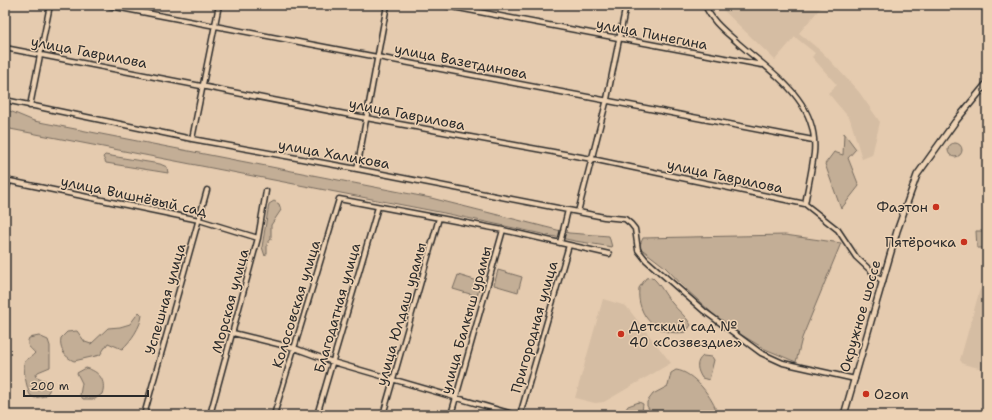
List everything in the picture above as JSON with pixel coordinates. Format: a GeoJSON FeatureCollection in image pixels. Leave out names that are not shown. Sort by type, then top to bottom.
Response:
{"type":"FeatureCollection","features":[{"type":"Feature","properties":{"kind":"street"},"geometry":{"type":"LineString","coordinates":[[30,106],[50,5]]}},
{"type":"Feature","properties":{"kind":"street","name":"улица Вазетдинова"},"geometry":{"type":"LineString","coordinates":[[105,5],[215,27],[607,99],[813,140]]}},
{"type":"Feature","properties":{"kind":"street"},"geometry":{"type":"LineString","coordinates":[[192,139],[219,5]]}},
{"type":"Feature","properties":{"kind":"street"},"geometry":{"type":"LineString","coordinates":[[357,169],[387,5]]}},
{"type":"Feature","properties":{"kind":"street","name":"улица Пинегина"},"geometry":{"type":"LineString","coordinates":[[442,5],[764,66]]}},
{"type":"Feature","properties":{"kind":"street"},"geometry":{"type":"LineString","coordinates":[[578,212],[607,99],[626,5]]}},
{"type":"Feature","properties":{"kind":"street"},"geometry":{"type":"LineString","coordinates":[[705,5],[713,21],[764,66],[781,78],[805,108],[810,119],[814,152],[805,204],[838,230],[856,256],[883,282]]}},
{"type":"Feature","properties":{"kind":"street","name":"улица Гаврилова"},"geometry":{"type":"LineString","coordinates":[[5,48],[203,85],[366,118],[592,159],[805,204]]}},
{"type":"Feature","properties":{"kind":"street","name":"Окружное шоссе"},"geometry":{"type":"LineString","coordinates":[[844,415],[903,212],[917,175],[951,127],[987,84]]}},
{"type":"Feature","properties":{"kind":"street","name":"улица Халикова"},"geometry":{"type":"LineString","coordinates":[[5,100],[192,139],[628,221],[635,229],[638,250],[646,260],[704,311],[761,353],[783,363],[855,379]]}},
{"type":"Feature","properties":{"kind":"street"},"geometry":{"type":"LineString","coordinates":[[5,194],[7,181]]}},
{"type":"Feature","properties":{"kind":"street","name":"улица Вишнёвый сад"},"geometry":{"type":"LineString","coordinates":[[7,181],[199,220],[258,238]]}},
{"type":"Feature","properties":{"kind":"street","name":"Успешная улица"},"geometry":{"type":"LineString","coordinates":[[144,415],[171,313],[207,190]]}},
{"type":"Feature","properties":{"kind":"street","name":"Морская улица"},"geometry":{"type":"LineString","coordinates":[[210,415],[258,238],[266,190]]}},
{"type":"Feature","properties":{"kind":"street","name":"Колосовская улица"},"geometry":{"type":"LineString","coordinates":[[274,415],[339,199],[378,207]]}},
{"type":"Feature","properties":{"kind":"street"},"geometry":{"type":"LineString","coordinates":[[378,207],[503,230],[609,254]]}},
{"type":"Feature","properties":{"kind":"street","name":"Благодатная улица"},"geometry":{"type":"LineString","coordinates":[[317,415],[378,207]]}},
{"type":"Feature","properties":{"kind":"street"},"geometry":{"type":"LineString","coordinates":[[560,243],[568,210]]}},
{"type":"Feature","properties":{"kind":"street","name":"улица Юлдаш урамы"},"geometry":{"type":"LineString","coordinates":[[383,415],[439,218]]}},
{"type":"Feature","properties":{"kind":"street","name":"улица Балкыш урамы"},"geometry":{"type":"LineString","coordinates":[[450,415],[503,230]]}},
{"type":"Feature","properties":{"kind":"street","name":"Пригородная улица"},"geometry":{"type":"LineString","coordinates":[[520,415],[569,245]]}},
{"type":"Feature","properties":{"kind":"street"},"geometry":{"type":"LineString","coordinates":[[233,333],[294,348],[333,362],[394,378],[516,415]]}},
{"type":"Feature","properties":{"kind":"shaded area"},"geometry":{"type":"Polygon","coordinates":[[[718,5],[823,5],[799,33],[822,52],[859,92],[880,122],[872,155],[862,159],[850,119],[828,93],[837,85],[812,57],[815,53],[795,37],[775,60],[718,5]]]}},
{"type":"Feature","properties":{"kind":"shaded area"},"geometry":{"type":"Polygon","coordinates":[[[5,109],[34,121],[431,198],[569,233],[609,236],[612,247],[575,241],[444,213],[5,128],[5,109]]]}},
{"type":"Feature","properties":{"kind":"shaded area"},"geometry":{"type":"Polygon","coordinates":[[[844,133],[856,149],[848,158],[859,186],[841,209],[825,164],[834,152],[843,155],[844,133]]]}},
{"type":"Feature","properties":{"kind":"shaded area"},"geometry":{"type":"Polygon","coordinates":[[[952,143],[958,143],[962,147],[962,153],[958,157],[952,157],[948,153],[948,147],[952,143]]]}},
{"type":"Feature","properties":{"kind":"shaded area"},"geometry":{"type":"Polygon","coordinates":[[[105,155],[160,164],[167,167],[168,173],[106,163],[103,157],[105,155]]]}},
{"type":"Feature","properties":{"kind":"shaded area"},"geometry":{"type":"Polygon","coordinates":[[[274,201],[279,204],[281,210],[271,225],[271,239],[267,244],[267,253],[265,256],[262,247],[269,204],[274,201]]]}},
{"type":"Feature","properties":{"kind":"shaded area"},"geometry":{"type":"Polygon","coordinates":[[[976,231],[987,231],[987,248],[977,248],[976,231]]]}},
{"type":"Feature","properties":{"kind":"shaded area"},"geometry":{"type":"Polygon","coordinates":[[[785,235],[841,243],[802,338],[796,362],[765,349],[725,325],[687,290],[665,267],[639,247],[643,238],[785,235]]]}},
{"type":"Feature","properties":{"kind":"shaded area"},"geometry":{"type":"Polygon","coordinates":[[[498,270],[522,277],[518,292],[494,285],[498,270]]]}},
{"type":"Feature","properties":{"kind":"shaded area"},"geometry":{"type":"Polygon","coordinates":[[[458,275],[481,282],[477,296],[453,289],[458,275]]]}},
{"type":"Feature","properties":{"kind":"shaded area"},"geometry":{"type":"Polygon","coordinates":[[[652,277],[658,283],[669,300],[691,325],[686,332],[676,333],[658,328],[645,316],[641,308],[639,288],[646,278],[652,277]]]}},
{"type":"Feature","properties":{"kind":"shaded area"},"geometry":{"type":"Polygon","coordinates":[[[980,289],[987,291],[987,370],[963,364],[960,360],[980,289]]]}},
{"type":"Feature","properties":{"kind":"shaded area","name":"Детский сад № 40 «Созвездие»"},"geometry":{"type":"Polygon","coordinates":[[[603,299],[626,306],[671,363],[604,402],[595,403],[575,398],[603,299]]]}},
{"type":"Feature","properties":{"kind":"shaded area"},"geometry":{"type":"Polygon","coordinates":[[[139,312],[142,315],[138,328],[129,342],[122,349],[108,343],[100,355],[74,361],[67,357],[63,352],[61,338],[67,332],[77,331],[85,342],[91,344],[108,328],[130,324],[139,312]]]}},
{"type":"Feature","properties":{"kind":"shaded area"},"geometry":{"type":"Polygon","coordinates":[[[39,336],[48,340],[50,346],[50,367],[38,372],[35,376],[50,383],[49,391],[45,396],[35,398],[30,395],[29,392],[25,378],[24,364],[25,361],[35,353],[28,345],[29,338],[39,336]]]}},
{"type":"Feature","properties":{"kind":"shaded area"},"geometry":{"type":"Polygon","coordinates":[[[703,356],[712,357],[714,360],[709,380],[702,378],[698,369],[698,363],[700,358],[703,356]]]}},
{"type":"Feature","properties":{"kind":"shaded area"},"geometry":{"type":"Polygon","coordinates":[[[86,368],[98,374],[102,380],[102,394],[95,399],[83,399],[80,395],[82,383],[77,373],[86,368]]]}},
{"type":"Feature","properties":{"kind":"shaded area"},"geometry":{"type":"Polygon","coordinates":[[[676,370],[689,375],[702,387],[712,401],[718,415],[653,415],[647,406],[647,402],[653,394],[668,386],[671,373],[676,370]]]}},
{"type":"Feature","properties":{"kind":"shaded area"},"geometry":{"type":"Polygon","coordinates":[[[639,402],[643,404],[642,412],[637,415],[627,413],[626,409],[628,406],[639,402]]]}},
{"type":"Feature","properties":{"kind":"place","name":"Фаэтон"},"geometry":{"type":"Point","coordinates":[936,207]}},
{"type":"Feature","properties":{"kind":"place","name":"Пятёрочка"},"geometry":{"type":"Point","coordinates":[964,242]}},
{"type":"Feature","properties":{"kind":"place","name":"Детский сад № 40 «Созвездие»"},"geometry":{"type":"Point","coordinates":[621,334]}},
{"type":"Feature","properties":{"kind":"place","name":"Ozon"},"geometry":{"type":"Point","coordinates":[866,394]}}]}
